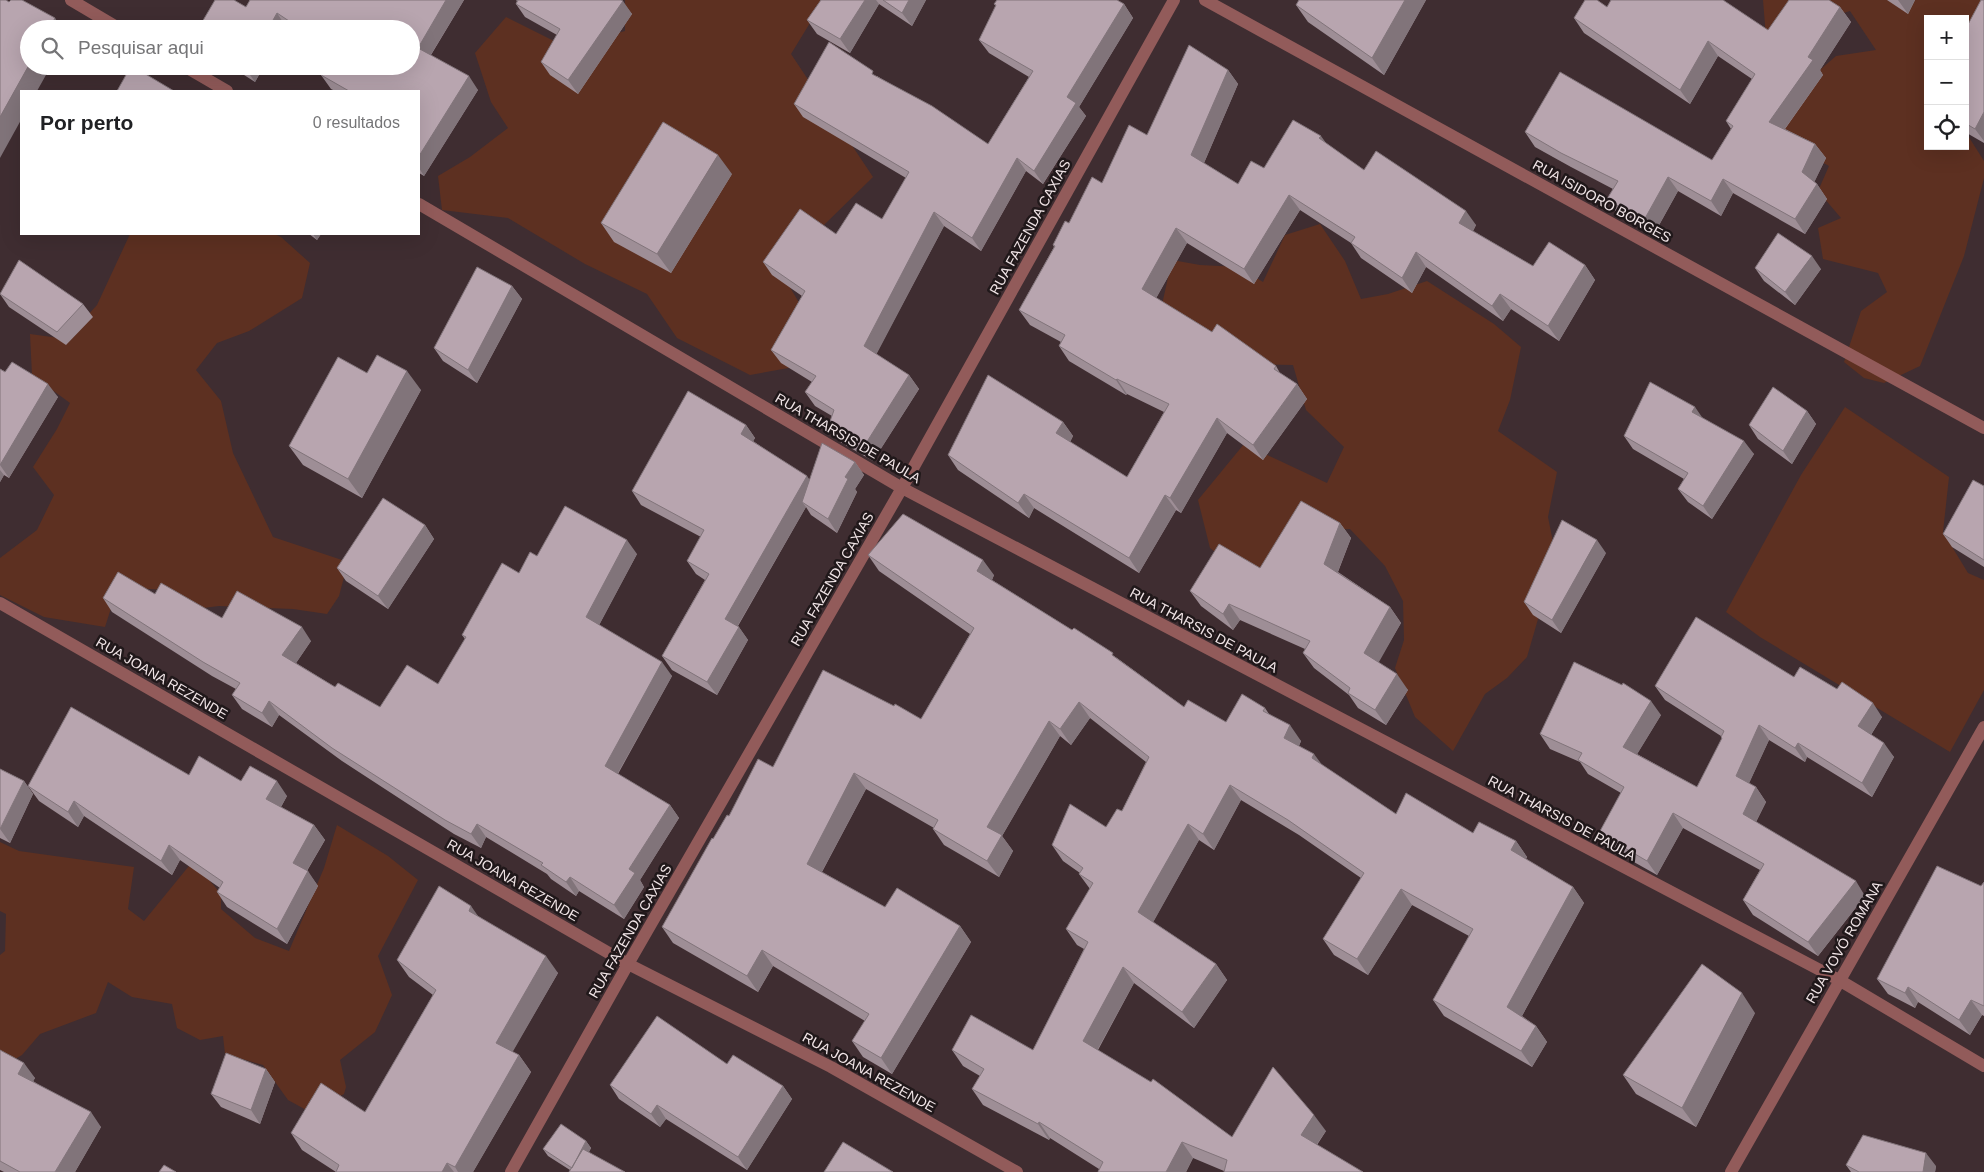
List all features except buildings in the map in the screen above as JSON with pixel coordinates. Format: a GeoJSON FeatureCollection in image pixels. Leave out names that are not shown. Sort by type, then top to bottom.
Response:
{"type":"FeatureCollection","features":[{"type":"Feature","properties":{"kind":"street"},"geometry":{"type":"LineString","coordinates":[[71,0],[105,20]]}},
{"type":"Feature","properties":{"kind":"street","name":"RUA FAZENDA CAXIAS"},"geometry":{"type":"LineString","coordinates":[[511,1172],[628,964],[902,488],[1174,0]]}},
{"type":"Feature","properties":{"kind":"street","name":"RUA ISIDORO BORGES"},"geometry":{"type":"LineString","coordinates":[[1205,0],[1984,428]]}},
{"type":"Feature","properties":{"kind":"street"},"geometry":{"type":"LineString","coordinates":[[199,75],[225,90]]}},
{"type":"Feature","properties":{"kind":"street","name":"RUA THARSIS DE PAULA"},"geometry":{"type":"LineString","coordinates":[[420,205],[902,488],[1839,980],[1984,1066]]}},
{"type":"Feature","properties":{"kind":"street","name":"RUA JOANA REZENDE"},"geometry":{"type":"LineString","coordinates":[[0,603],[628,964],[831,1067],[1017,1172]]}},
{"type":"Feature","properties":{"kind":"street","name":"RUA VOVÓ ROMANA"},"geometry":{"type":"LineString","coordinates":[[1731,1172],[1984,727]]}},
{"type":"Feature","properties":{"kind":"shaded area"},"geometry":{"type":"Polygon","coordinates":[[[625,0],[824,0],[791,54],[873,177],[779,269],[807,316],[794,367],[750,375],[677,338],[647,294],[585,264],[508,218],[442,210],[438,176],[470,157],[508,128],[491,102],[475,53],[506,17],[566,47],[625,31],[625,0]]]}},
{"type":"Feature","properties":{"kind":"shaded area"},"geometry":{"type":"Polygon","coordinates":[[[1763,0],[1984,0],[1969,54],[1969,15],[1924,15],[1924,150],[1969,150],[1969,137],[1984,161],[1984,178],[1964,256],[1920,366],[1884,383],[1864,378],[1844,362],[1861,311],[1887,292],[1878,273],[1823,259],[1818,228],[1841,218],[1818,191],[1829,166],[1788,143],[1756,102],[1798,89],[1836,56],[1876,50],[1850,11],[1766,37],[1763,0]]]}},
{"type":"Feature","properties":{"kind":"shaded area"},"geometry":{"type":"Polygon","coordinates":[[[1320,224],[1345,261],[1361,299],[1388,294],[1427,281],[1494,324],[1521,347],[1510,400],[1498,431],[1557,472],[1548,517],[1556,557],[1527,657],[1507,678],[1485,694],[1453,751],[1415,717],[1395,668],[1404,640],[1403,601],[1385,566],[1350,529],[1321,530],[1257,585],[1210,548],[1198,500],[1244,444],[1327,483],[1344,447],[1306,410],[1293,365],[1243,364],[1210,330],[1161,309],[1172,260],[1200,265],[1239,267],[1263,282],[1285,235],[1320,224]]]}},
{"type":"Feature","properties":{"kind":"shaded area"},"geometry":{"type":"Polygon","coordinates":[[[130,235],[276,235],[310,263],[302,298],[249,331],[217,343],[196,370],[221,401],[233,453],[273,537],[348,562],[339,596],[327,614],[293,609],[219,606],[203,608],[167,590],[131,588],[113,602],[105,627],[44,617],[0,595],[0,558],[37,530],[54,495],[33,467],[57,429],[70,403],[32,375],[30,334],[66,339],[97,305],[130,235]]]}},
{"type":"Feature","properties":{"kind":"shaded area"},"geometry":{"type":"Polygon","coordinates":[[[1845,407],[1949,477],[1943,532],[1968,573],[1984,580],[1984,690],[1950,752],[1760,637],[1726,612],[1801,475],[1845,407]]]}},
{"type":"Feature","properties":{"kind":"shaded area"},"geometry":{"type":"Polygon","coordinates":[[[337,825],[388,856],[418,880],[378,956],[392,995],[375,1032],[340,1060],[346,1087],[344,1094],[310,1112],[288,1100],[263,1065],[225,1054],[223,1036],[200,1040],[177,1028],[172,1004],[132,997],[108,982],[96,1013],[40,1034],[22,1055],[0,1068],[0,955],[5,951],[6,914],[0,911],[0,842],[19,851],[134,867],[128,909],[144,921],[193,861],[221,894],[221,909],[255,938],[289,951],[324,868],[337,825]]]}}]}
